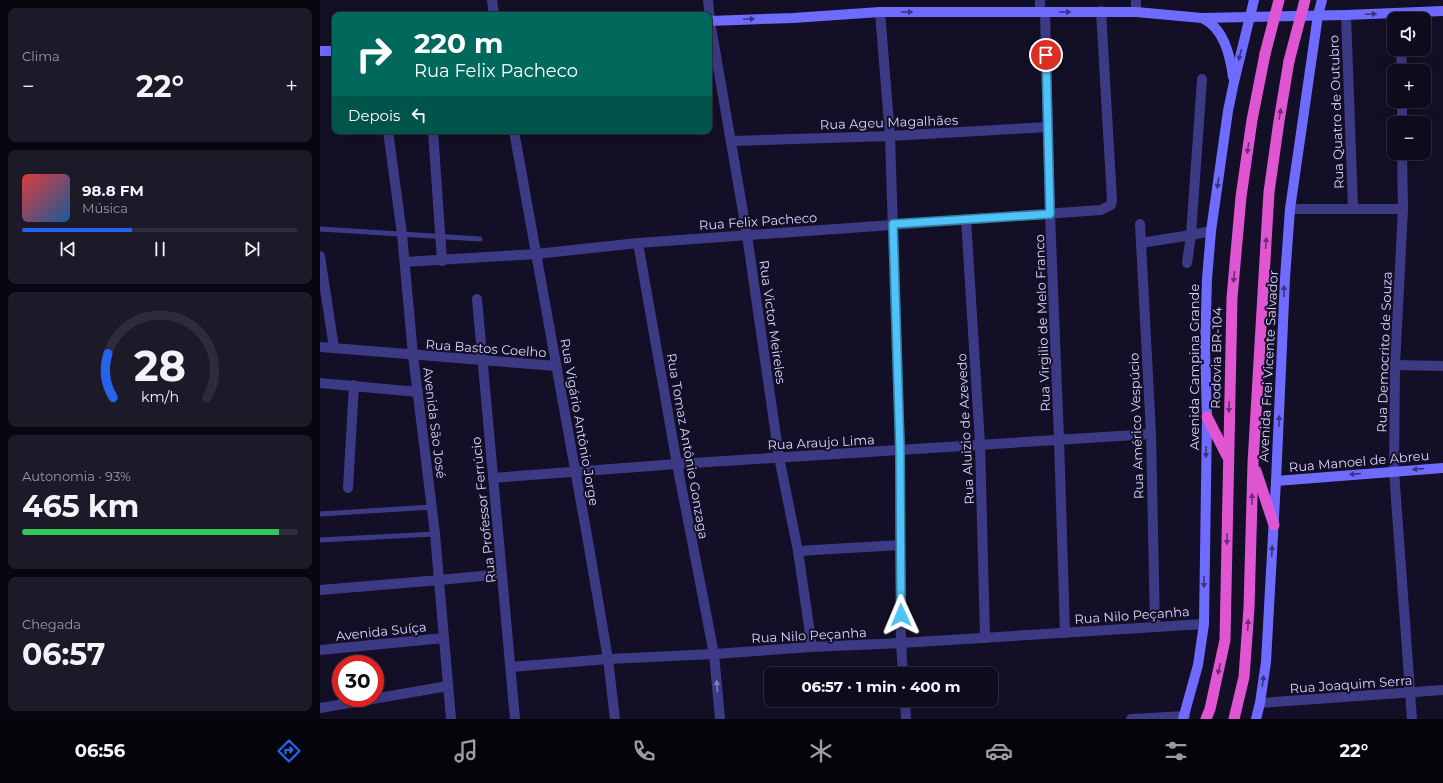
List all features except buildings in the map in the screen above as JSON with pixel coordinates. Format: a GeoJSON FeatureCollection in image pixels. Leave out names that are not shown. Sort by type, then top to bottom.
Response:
{"type":"FeatureCollection","features":[{"type":"Feature","properties":{"kind":"highway","name":"Rodovia BR-104"},"geometry":{"type":"LineString","coordinates":[[1206,719],[1210,709],[1225,640],[1232,298],[1241,197],[1252,120],[1265,54],[1279,0]]}},
{"type":"Feature","properties":{"kind":"highway"},"geometry":{"type":"LineString","coordinates":[[1234,719],[1244,677],[1249,608],[1253,463],[1269,192],[1279,121],[1290,61],[1305,0]]}},
{"type":"Feature","properties":{"kind":"highway"},"geometry":{"type":"LineString","coordinates":[[1207,417],[1228,458]]}},
{"type":"Feature","properties":{"kind":"highway"},"geometry":{"type":"LineString","coordinates":[[1253,463],[1274,525]]}},
{"type":"Feature","properties":{"kind":"main road","name":"Avenida Campina Grande"},"geometry":{"type":"LineString","coordinates":[[1184,717],[1198,665],[1204,624],[1207,417],[1205,349],[1207,280],[1211,230],[1225,128],[1234,82],[1254,0]]}},
{"type":"Feature","properties":{"kind":"main road","name":"Avenida Frei Vicente Salvador"},"geometry":{"type":"LineString","coordinates":[[1256,719],[1266,662],[1274,525],[1284,278],[1290,209],[1318,16],[1322,0]]}},
{"type":"Feature","properties":{"kind":"main road"},"geometry":{"type":"LineString","coordinates":[[1431,12],[1443,11]]}},
{"type":"Feature","properties":{"kind":"main road"},"geometry":{"type":"LineString","coordinates":[[712,21],[793,18],[880,12],[1136,12],[1202,18],[1346,15],[1387,16]]}},
{"type":"Feature","properties":{"kind":"main road"},"geometry":{"type":"LineString","coordinates":[[1202,18],[1209,21],[1213,25],[1225,43],[1234,82]]}},
{"type":"Feature","properties":{"kind":"main road"},"geometry":{"type":"LineString","coordinates":[[320,52],[332,51]]}},
{"type":"Feature","properties":{"kind":"main road","name":"Rua Manoel de Abreu"},"geometry":{"type":"LineString","coordinates":[[1276,481],[1443,468]]}},
{"type":"Feature","properties":{"kind":"street"},"geometry":{"type":"LineString","coordinates":[[492,0],[494,12]]}},
{"type":"Feature","properties":{"kind":"street","name":"Rua Victor Meireles"},"geometry":{"type":"LineString","coordinates":[[708,0],[709,12]]}},
{"type":"Feature","properties":{"kind":"street","name":"Rua Virgilio de Melo Franco"},"geometry":{"type":"LineString","coordinates":[[1040,0],[1043,12],[1048,127],[1065,633]]}},
{"type":"Feature","properties":{"kind":"street"},"geometry":{"type":"LineString","coordinates":[[1136,0],[1136,12]]}},
{"type":"Feature","properties":{"kind":"street"},"geometry":{"type":"LineString","coordinates":[[880,12],[890,136],[900,450],[901,644],[903,667]]}},
{"type":"Feature","properties":{"kind":"street","name":"Rua Felix Pacheco"},"geometry":{"type":"LineString","coordinates":[[406,262],[442,261],[536,254],[638,243],[1101,210],[1111,205],[1112,200],[1101,12]]}},
{"type":"Feature","properties":{"kind":"street","name":"Rua Quatro de Outubro"},"geometry":{"type":"LineString","coordinates":[[1346,15],[1353,208]]}},
{"type":"Feature","properties":{"kind":"street","name":"Rua Victor Meireles"},"geometry":{"type":"LineString","coordinates":[[712,32],[732,141],[779,457],[798,551],[812,647]]}},
{"type":"Feature","properties":{"kind":"street"},"geometry":{"type":"LineString","coordinates":[[1187,263],[1191,235],[1202,78]]}},
{"type":"Feature","properties":{"kind":"street","name":"Rua Ageu Magalhães"},"geometry":{"type":"LineString","coordinates":[[732,141],[890,136],[1048,127]]}},
{"type":"Feature","properties":{"kind":"street","name":"Avenida São José"},"geometry":{"type":"LineString","coordinates":[[388,134],[406,262],[413,355],[440,580],[451,719]]}},
{"type":"Feature","properties":{"kind":"street"},"geometry":{"type":"LineString","coordinates":[[433,134],[439,236],[442,261]]}},
{"type":"Feature","properties":{"kind":"street","name":"Rua Vigário Antônio Jorge"},"geometry":{"type":"LineString","coordinates":[[515,134],[576,472],[608,659],[616,719]]}},
{"type":"Feature","properties":{"kind":"street","name":"Rua Democrito de Souza"},"geometry":{"type":"LineString","coordinates":[[1402,160],[1403,209],[1395,365],[1394,471],[1412,719]]}},
{"type":"Feature","properties":{"kind":"street"},"geometry":{"type":"LineString","coordinates":[[1290,209],[1403,209]]}},
{"type":"Feature","properties":{"kind":"street","name":"Rua Aluizio de Azevedo"},"geometry":{"type":"LineString","coordinates":[[966,219],[980,444],[985,638]]}},
{"type":"Feature","properties":{"kind":"street","name":"Rua Américo Vespúcio"},"geometry":{"type":"LineString","coordinates":[[1140,224],[1151,434],[1155,627]]}},
{"type":"Feature","properties":{"kind":"street"},"geometry":{"type":"LineString","coordinates":[[1140,243],[1191,235],[1211,230]]}},
{"type":"Feature","properties":{"kind":"street","name":"Rua Tomaz Antônio Gonzaga"},"geometry":{"type":"LineString","coordinates":[[638,243],[677,464],[714,654],[720,719]]}},
{"type":"Feature","properties":{"kind":"street"},"geometry":{"type":"LineString","coordinates":[[320,256],[334,348]]}},
{"type":"Feature","properties":{"kind":"street","name":"Rua Professor Ferrúcio"},"geometry":{"type":"LineString","coordinates":[[477,299],[492,478],[512,667],[515,719]]}},
{"type":"Feature","properties":{"kind":"street","name":"Rua Bastos Coelho"},"geometry":{"type":"LineString","coordinates":[[320,347],[556,366]]}},
{"type":"Feature","properties":{"kind":"street"},"geometry":{"type":"LineString","coordinates":[[1395,365],[1443,366]]}},
{"type":"Feature","properties":{"kind":"street"},"geometry":{"type":"LineString","coordinates":[[320,383],[418,392]]}},
{"type":"Feature","properties":{"kind":"street"},"geometry":{"type":"LineString","coordinates":[[348,488],[354,385]]}},
{"type":"Feature","properties":{"kind":"street","name":"Rua Araujo Lima"},"geometry":{"type":"LineString","coordinates":[[492,478],[779,457],[1151,434]]}},
{"type":"Feature","properties":{"kind":"street"},"geometry":{"type":"LineString","coordinates":[[798,551],[900,545]]}},
{"type":"Feature","properties":{"kind":"street"},"geometry":{"type":"LineString","coordinates":[[320,590],[502,574]]}},
{"type":"Feature","properties":{"kind":"street","name":"Rua Nilo Peçanha"},"geometry":{"type":"LineString","coordinates":[[512,667],[608,659],[714,654],[812,647],[901,644],[1204,624]]}},
{"type":"Feature","properties":{"kind":"street","name":"Avenida Suíça"},"geometry":{"type":"LineString","coordinates":[[320,650],[444,638]]}},
{"type":"Feature","properties":{"kind":"street"},"geometry":{"type":"LineString","coordinates":[[320,708],[448,686]]}},
{"type":"Feature","properties":{"kind":"street","name":"Rua Joaquim Serra"},"geometry":{"type":"LineString","coordinates":[[1260,703],[1443,690]]}},
{"type":"Feature","properties":{"kind":"street"},"geometry":{"type":"LineString","coordinates":[[905,707],[906,719]]}},
{"type":"Feature","properties":{"kind":"street"},"geometry":{"type":"LineString","coordinates":[[1131,719],[1184,717]]}},
{"type":"Feature","properties":{"kind":"lane"},"geometry":{"type":"LineString","coordinates":[[320,229],[480,239]]}},
{"type":"Feature","properties":{"kind":"lane"},"geometry":{"type":"LineString","coordinates":[[320,514],[432,507]]}},
{"type":"Feature","properties":{"kind":"lane"},"geometry":{"type":"LineString","coordinates":[[320,540],[435,534]]}},
{"type":"Feature","properties":{"kind":"route"},"geometry":{"type":"LineString","coordinates":[[901,615],[900,450],[893,224],[1050,214],[1046,55]]}}]}
